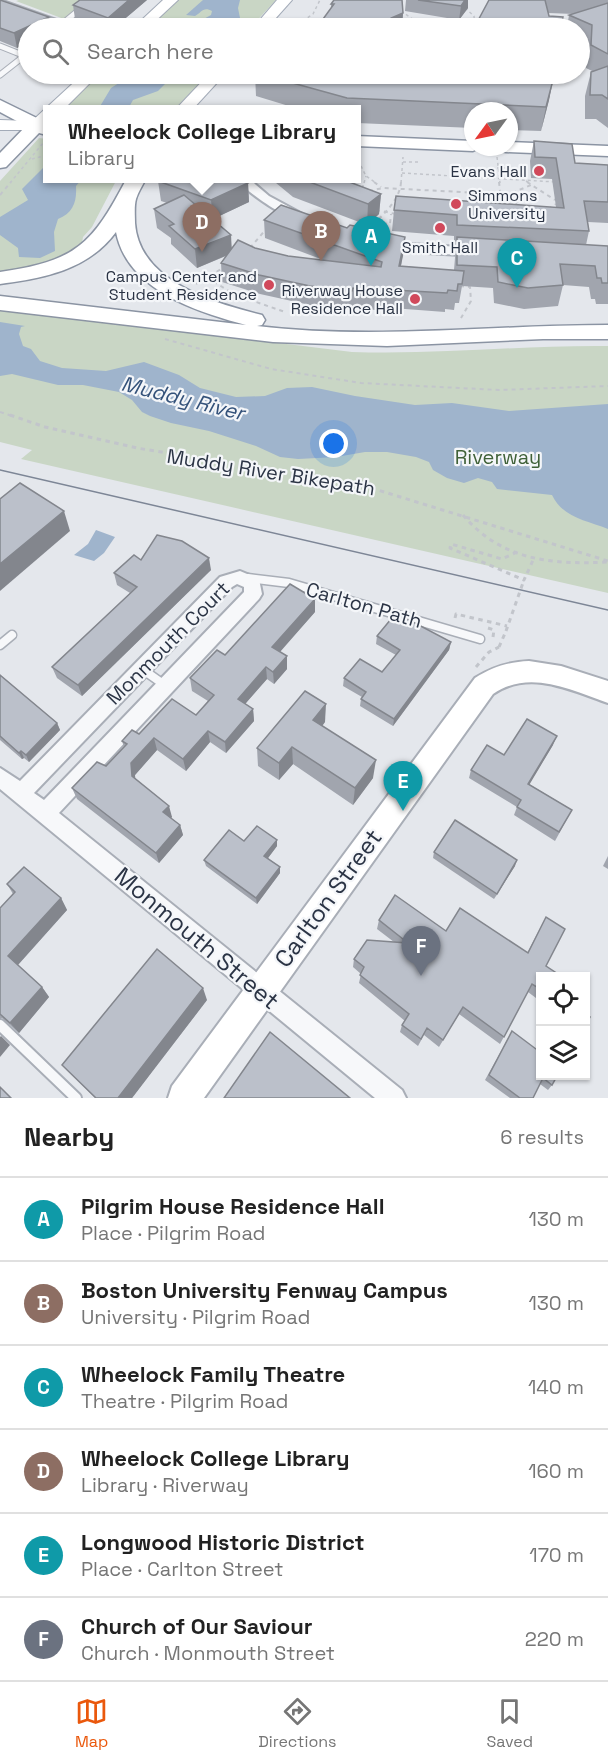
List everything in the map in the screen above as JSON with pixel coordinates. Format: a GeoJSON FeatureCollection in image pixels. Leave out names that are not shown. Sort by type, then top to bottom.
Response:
{"type":"FeatureCollection","features":[{"type":"Feature","properties":{"kind":"highway"},"geometry":{"type":"LineString","coordinates":[[0,105],[43,126]]}},
{"type":"Feature","properties":{"kind":"highway"},"geometry":{"type":"LineString","coordinates":[[0,172],[43,129]]}},
{"type":"Feature","properties":{"kind":"highway"},"geometry":{"type":"LineString","coordinates":[[361,141],[464,146]]}},
{"type":"Feature","properties":{"kind":"highway"},"geometry":{"type":"LineString","coordinates":[[499,159],[608,151]]}},
{"type":"Feature","properties":{"kind":"highway"},"geometry":{"type":"LineString","coordinates":[[0,278],[45,270],[78,256],[100,240],[134,183]]}},
{"type":"Feature","properties":{"kind":"highway"},"geometry":{"type":"LineString","coordinates":[[126,198],[125,227],[129,244],[142,264],[160,280],[186,297],[213,309],[289,320],[358,338]]}},
{"type":"Feature","properties":{"kind":"highway"},"geometry":{"type":"LineString","coordinates":[[0,289],[163,313],[289,320]]}},
{"type":"Feature","properties":{"kind":"highway"},"geometry":{"type":"LineString","coordinates":[[0,303],[234,332],[358,338],[608,332]]}},
{"type":"Feature","properties":{"kind":"main road"},"geometry":{"type":"LineString","coordinates":[[151,18],[171,0]]}},
{"type":"Feature","properties":{"kind":"main road"},"geometry":{"type":"LineString","coordinates":[[269,18],[285,0]]}},
{"type":"Feature","properties":{"kind":"main road"},"geometry":{"type":"LineString","coordinates":[[58,105],[81,84]]}},
{"type":"Feature","properties":{"kind":"main road"},"geometry":{"type":"LineString","coordinates":[[188,105],[208,84]]}},
{"type":"Feature","properties":{"kind":"main road"},"geometry":{"type":"LineString","coordinates":[[0,125],[43,127]]}},
{"type":"Feature","properties":{"kind":"main road"},"geometry":{"type":"LineString","coordinates":[[500,661],[511,671],[537,671],[608,692]]}},
{"type":"Feature","properties":{"kind":"main road","name":"Carlton Street"},"geometry":{"type":"LineString","coordinates":[[184,1098],[500,661]]}},
{"type":"Feature","properties":{"kind":"street"},"geometry":{"type":"LineString","coordinates":[[0,2],[42,18]]}},
{"type":"Feature","properties":{"kind":"street"},"geometry":{"type":"LineString","coordinates":[[247,183],[276,205],[313,221]]}},
{"type":"Feature","properties":{"kind":"street"},"geometry":{"type":"LineString","coordinates":[[368,237],[409,248],[488,253]]}},
{"type":"Feature","properties":{"kind":"street","name":"Monmouth Court"},"geometry":{"type":"LineString","coordinates":[[21,793],[226,582],[236,577],[247,578],[253,584],[253,594],[45,813]]}},
{"type":"Feature","properties":{"kind":"street","name":"Monmouth Street"},"geometry":{"type":"LineString","coordinates":[[0,777],[385,1095]]}},
{"type":"Feature","properties":{"kind":"lane"},"geometry":{"type":"LineString","coordinates":[[74,18],[91,0]]}},
{"type":"Feature","properties":{"kind":"lane"},"geometry":{"type":"LineString","coordinates":[[0,46],[18,52]]}},
{"type":"Feature","properties":{"kind":"lane"},"geometry":{"type":"LineString","coordinates":[[0,75],[18,62]]}},
{"type":"Feature","properties":{"kind":"lane","name":"Carlton Path"},"geometry":{"type":"LineString","coordinates":[[247,578],[289,582],[480,639]]}},
{"type":"Feature","properties":{"kind":"lane"},"geometry":{"type":"LineString","coordinates":[[0,645],[12,635]]}},
{"type":"Feature","properties":{"kind":"lane"},"geometry":{"type":"LineString","coordinates":[[142,669],[166,686]]}},
{"type":"Feature","properties":{"kind":"lane"},"geometry":{"type":"LineString","coordinates":[[0,1025],[75,1098]]}},
{"type":"Feature","properties":{"kind":"path"},"geometry":{"type":"LineString","coordinates":[[308,18],[314,14],[320,0]]}},
{"type":"Feature","properties":{"kind":"path"},"geometry":{"type":"LineString","coordinates":[[461,4],[474,18]]}},
{"type":"Feature","properties":{"kind":"path"},"geometry":{"type":"LineString","coordinates":[[401,10],[403,14]]}},
{"type":"Feature","properties":{"kind":"path"},"geometry":{"type":"LineString","coordinates":[[397,14],[410,18]]}},
{"type":"Feature","properties":{"kind":"path"},"geometry":{"type":"LineString","coordinates":[[0,195],[14,158],[43,129]]}},
{"type":"Feature","properties":{"kind":"path"},"geometry":{"type":"LineString","coordinates":[[368,237],[375,224],[402,189],[403,152]]}},
{"type":"Feature","properties":{"kind":"path"},"geometry":{"type":"LineString","coordinates":[[14,158],[43,155]]}},
{"type":"Feature","properties":{"kind":"path"},"geometry":{"type":"LineString","coordinates":[[499,159],[510,168]]}},
{"type":"Feature","properties":{"kind":"path"},"geometry":{"type":"LineString","coordinates":[[499,159],[497,177],[504,214]]}},
{"type":"Feature","properties":{"kind":"path"},"geometry":{"type":"LineString","coordinates":[[403,162],[418,162]]}},
{"type":"Feature","properties":{"kind":"path"},"geometry":{"type":"LineString","coordinates":[[361,166],[366,176],[383,188]]}},
{"type":"Feature","properties":{"kind":"path"},"geometry":{"type":"LineString","coordinates":[[402,173],[562,182]]}},
{"type":"Feature","properties":{"kind":"path"},"geometry":{"type":"LineString","coordinates":[[366,176],[359,194],[383,188],[500,194],[530,210]]}},
{"type":"Feature","properties":{"kind":"path"},"geometry":{"type":"LineString","coordinates":[[524,180],[555,200]]}},
{"type":"Feature","properties":{"kind":"path"},"geometry":{"type":"LineString","coordinates":[[505,196],[532,185]]}},
{"type":"Feature","properties":{"kind":"path"},"geometry":{"type":"LineString","coordinates":[[547,210],[556,204]]}},
{"type":"Feature","properties":{"kind":"path"},"geometry":{"type":"LineString","coordinates":[[368,207],[385,213],[402,215]]}},
{"type":"Feature","properties":{"kind":"path"},"geometry":{"type":"LineString","coordinates":[[375,224],[390,224],[391,214]]}},
{"type":"Feature","properties":{"kind":"path"},"geometry":{"type":"LineString","coordinates":[[249,248],[272,222]]}},
{"type":"Feature","properties":{"kind":"path"},"geometry":{"type":"LineString","coordinates":[[198,282],[224,267]]}},
{"type":"Feature","properties":{"kind":"path"},"geometry":{"type":"LineString","coordinates":[[207,277],[233,294],[289,320]]}},
{"type":"Feature","properties":{"kind":"path"},"geometry":{"type":"LineString","coordinates":[[459,286],[470,287],[471,301],[461,318]]}},
{"type":"Feature","properties":{"kind":"path"},"geometry":{"type":"LineString","coordinates":[[160,338],[259,366],[310,376],[527,390],[587,385],[608,386]]}},
{"type":"Feature","properties":{"kind":"path","name":"Muddy River Bikepath"},"geometry":{"type":"LineString","coordinates":[[0,412],[129,448],[330,478],[406,496],[608,562]]}},
{"type":"Feature","properties":{"kind":"path"},"geometry":{"type":"LineString","coordinates":[[461,514],[484,538],[534,558],[570,565],[608,562]]}},
{"type":"Feature","properties":{"kind":"path"},"geometry":{"type":"LineString","coordinates":[[517,552],[501,559],[451,544],[450,548],[524,580]]}},
{"type":"Feature","properties":{"kind":"path"},"geometry":{"type":"LineString","coordinates":[[500,661],[507,628],[526,573],[534,558]]}},
{"type":"Feature","properties":{"kind":"path"},"geometry":{"type":"LineString","coordinates":[[492,644],[494,630],[454,618],[456,614],[507,628]]}},
{"type":"Feature","properties":{"kind":"green space"},"geometry":{"type":"Polygon","coordinates":[[[19,0],[88,0],[65,18],[16,1],[19,0]]]}},
{"type":"Feature","properties":{"kind":"green space"},"geometry":{"type":"Polygon","coordinates":[[[175,0],[276,0],[259,18],[155,18],[175,0]]]}},
{"type":"Feature","properties":{"kind":"green space"},"geometry":{"type":"Polygon","coordinates":[[[87,84],[199,84],[179,105],[66,105],[87,84]]]}},
{"type":"Feature","properties":{"kind":"green space"},"geometry":{"type":"Polygon","coordinates":[[[39,138],[43,138],[43,183],[115,183],[92,227],[83,237],[81,248],[42,264],[0,271],[0,181],[39,138]]]}},
{"type":"Feature","properties":{"kind":"green space","name":"Riverway"},"geometry":{"type":"Polygon","coordinates":[[[0,309],[352,352],[608,346],[608,593],[21,459],[32,450],[0,442],[0,309]]]}},
{"type":"Feature","properties":{"kind":"water"},"geometry":{"type":"Polygon","coordinates":[[[203,0],[240,0],[238,8],[240,18],[205,18],[211,15],[212,11],[206,9],[195,16],[186,15],[203,0]]]}},
{"type":"Feature","properties":{"kind":"water"},"geometry":{"type":"Polygon","coordinates":[[[117,84],[165,84],[158,91],[133,100],[130,105],[101,105],[111,88],[117,84]]]}},
{"type":"Feature","properties":{"kind":"water"},"geometry":{"type":"Polygon","coordinates":[[[43,168],[43,183],[79,183],[71,210],[58,219],[54,232],[55,251],[40,258],[19,257],[18,248],[0,235],[0,217],[28,200],[22,189],[43,168]]]}},
{"type":"Feature","properties":{"kind":"water","name":"Muddy River"},"geometry":{"type":"Polygon","coordinates":[[[0,322],[25,326],[21,327],[19,334],[23,346],[31,349],[40,361],[62,368],[106,371],[144,362],[179,375],[200,388],[236,397],[265,396],[287,388],[312,387],[415,405],[452,403],[509,411],[608,404],[608,529],[562,509],[552,495],[497,489],[492,482],[478,478],[464,483],[447,478],[433,470],[429,462],[416,457],[387,452],[365,452],[336,457],[298,459],[280,457],[256,446],[209,431],[150,416],[119,392],[83,385],[58,385],[12,374],[0,376],[0,322]]]}},
{"type":"Feature","properties":{"kind":"water"},"geometry":{"type":"Polygon","coordinates":[[[96,530],[115,537],[104,553],[94,561],[74,555],[88,544],[96,530]]]}},
{"type":"Feature","properties":{"kind":"building"},"geometry":{"type":"Polygon","coordinates":[[[0,0],[49,17],[18,18],[18,31],[14,33],[0,28],[0,0]]]}},
{"type":"Feature","properties":{"kind":"building"},"geometry":{"type":"Polygon","coordinates":[[[80,0],[129,0],[108,18],[73,5],[80,0]]]}},
{"type":"Feature","properties":{"kind":"building"},"geometry":{"type":"Polygon","coordinates":[[[334,0],[402,0],[403,13],[391,18],[324,18],[334,4],[331,4],[334,0]]]}},
{"type":"Feature","properties":{"kind":"building"},"geometry":{"type":"Polygon","coordinates":[[[418,0],[465,0],[461,6],[418,0]]]}},
{"type":"Feature","properties":{"kind":"building"},"geometry":{"type":"Polygon","coordinates":[[[489,0],[545,0],[549,16],[563,17],[563,18],[479,18],[489,0]]]}},
{"type":"Feature","properties":{"kind":"building"},"geometry":{"type":"Polygon","coordinates":[[[608,3],[608,54],[591,45],[590,18],[576,18],[569,15],[608,3]]]}},
{"type":"Feature","properties":{"kind":"building"},"geometry":{"type":"Polygon","coordinates":[[[608,66],[608,99],[602,95],[590,95],[591,72],[608,66]]]}},
{"type":"Feature","properties":{"kind":"building"},"geometry":{"type":"Polygon","coordinates":[[[296,84],[552,84],[546,107],[518,106],[518,102],[464,103],[347,98],[296,84]]]}},
{"type":"Feature","properties":{"kind":"building"},"geometry":{"type":"Polygon","coordinates":[[[534,141],[572,144],[575,163],[608,165],[608,202],[584,201],[589,231],[457,225],[457,215],[394,210],[396,196],[564,208],[556,158],[535,157],[534,141]]]}},
{"type":"Feature","properties":{"kind":"building"},"geometry":{"type":"Polygon","coordinates":[[[164,183],[248,183],[211,200],[164,183]]]}},
{"type":"Feature","properties":{"kind":"building"},"geometry":{"type":"Polygon","coordinates":[[[312,183],[352,183],[381,194],[368,204],[312,183]]]}},
{"type":"Feature","properties":{"kind":"building"},"geometry":{"type":"Polygon","coordinates":[[[184,195],[231,235],[195,249],[169,226],[174,224],[154,209],[184,195]]]}},
{"type":"Feature","properties":{"kind":"building"},"geometry":{"type":"Polygon","coordinates":[[[281,205],[347,228],[350,225],[405,237],[399,266],[464,271],[462,284],[458,284],[457,291],[448,290],[447,293],[394,290],[393,293],[353,288],[352,291],[310,286],[259,275],[221,263],[238,240],[255,248],[288,256],[381,267],[382,262],[264,220],[281,205]]]}},
{"type":"Feature","properties":{"kind":"building"},"geometry":{"type":"Polygon","coordinates":[[[457,237],[608,246],[608,283],[602,283],[601,278],[597,278],[595,266],[560,264],[563,285],[528,288],[498,282],[497,267],[457,265],[457,237]]]}},
{"type":"Feature","properties":{"kind":"building"},"geometry":{"type":"Polygon","coordinates":[[[20,483],[64,511],[0,564],[0,499],[20,483]]]}},
{"type":"Feature","properties":{"kind":"building"},"geometry":{"type":"Polygon","coordinates":[[[157,535],[182,541],[209,558],[78,685],[52,667],[137,587],[114,573],[134,555],[141,560],[157,535]]]}},
{"type":"Feature","properties":{"kind":"building"},"geometry":{"type":"Polygon","coordinates":[[[290,584],[315,599],[272,647],[287,656],[273,672],[266,667],[238,699],[253,709],[225,742],[208,731],[183,759],[154,738],[131,763],[132,776],[169,806],[163,812],[180,825],[156,853],[72,788],[97,762],[106,766],[127,744],[122,741],[132,730],[139,734],[172,699],[196,715],[214,695],[190,678],[217,650],[225,655],[290,584]]]}},
{"type":"Feature","properties":{"kind":"building"},"geometry":{"type":"Polygon","coordinates":[[[396,613],[451,642],[394,719],[361,699],[366,692],[344,678],[360,659],[382,672],[400,650],[377,636],[396,613]]]}},
{"type":"Feature","properties":{"kind":"building"},"geometry":{"type":"Polygon","coordinates":[[[0,675],[57,723],[26,755],[21,751],[19,753],[0,736],[0,675]]]}},
{"type":"Feature","properties":{"kind":"building"},"geometry":{"type":"Polygon","coordinates":[[[305,691],[326,704],[313,720],[376,760],[355,788],[292,747],[279,763],[257,748],[305,691]]]}},
{"type":"Feature","properties":{"kind":"building"},"geometry":{"type":"Polygon","coordinates":[[[527,719],[557,736],[528,784],[572,810],[559,832],[517,807],[521,800],[471,770],[487,745],[504,755],[527,719]]]}},
{"type":"Feature","properties":{"kind":"building"},"geometry":{"type":"Polygon","coordinates":[[[455,820],[517,860],[497,894],[434,852],[455,820]]]}},
{"type":"Feature","properties":{"kind":"building"},"geometry":{"type":"Polygon","coordinates":[[[257,826],[277,840],[264,856],[280,867],[256,898],[204,860],[229,830],[244,841],[257,826]]]}},
{"type":"Feature","properties":{"kind":"building"},"geometry":{"type":"Polygon","coordinates":[[[24,867],[61,898],[8,956],[42,987],[10,1023],[0,1014],[0,908],[15,892],[7,884],[24,867]]]}},
{"type":"Feature","properties":{"kind":"building"},"geometry":{"type":"Polygon","coordinates":[[[395,895],[446,931],[460,908],[528,953],[546,917],[565,929],[546,966],[555,972],[536,972],[536,986],[532,984],[504,1037],[463,1007],[443,1040],[427,1028],[421,1039],[402,1025],[409,1014],[360,975],[364,967],[354,959],[367,940],[408,943],[379,920],[395,895]]]}},
{"type":"Feature","properties":{"kind":"building"},"geometry":{"type":"Polygon","coordinates":[[[157,949],[203,988],[118,1098],[96,1098],[62,1065],[157,949]]]}},
{"type":"Feature","properties":{"kind":"building"},"geometry":{"type":"Polygon","coordinates":[[[512,1031],[536,1049],[536,1080],[542,1080],[533,1098],[520,1098],[489,1075],[512,1031]]]}},
{"type":"Feature","properties":{"kind":"building"},"geometry":{"type":"Polygon","coordinates":[[[270,1032],[350,1098],[224,1098],[270,1032]]]}},
{"type":"Feature","properties":{"kind":"building"},"geometry":{"type":"Polygon","coordinates":[[[546,1080],[555,1080],[552,1085],[546,1080]]]}},
{"type":"Feature","properties":{"kind":"building"},"geometry":{"type":"Polygon","coordinates":[[[0,1087],[11,1098],[0,1098],[0,1087]]]}},
{"type":"Feature","properties":{"kind":"tram line"},"geometry":{"type":"LineString","coordinates":[[0,470],[608,610]]}},
{"type":"Feature","properties":{"kind":"place","name":"Evans Hall"},"geometry":{"type":"Point","coordinates":[539,171]}},
{"type":"Feature","properties":{"kind":"place","name":"Simmons University"},"geometry":{"type":"Point","coordinates":[456,204]}},
{"type":"Feature","properties":{"kind":"place","name":"Smith Hall"},"geometry":{"type":"Point","coordinates":[440,228]}},
{"type":"Feature","properties":{"kind":"place","name":"Wheelock College Library"},"geometry":{"type":"Point","coordinates":[202,252]}},
{"type":"Feature","properties":{"kind":"place","name":"Boston University Fenway Campus"},"geometry":{"type":"Point","coordinates":[321,261]}},
{"type":"Feature","properties":{"kind":"place","name":"Pilgrim House Residence Hall"},"geometry":{"type":"Point","coordinates":[371,266]}},
{"type":"Feature","properties":{"kind":"place","name":"Campus Center and Student Residence"},"geometry":{"type":"Point","coordinates":[269,285]}},
{"type":"Feature","properties":{"kind":"place","name":"Wheelock Family Theatre"},"geometry":{"type":"Point","coordinates":[517,288]}},
{"type":"Feature","properties":{"kind":"place","name":"Riverway House Residence Hall"},"geometry":{"type":"Point","coordinates":[415,299]}},
{"type":"Feature","properties":{"kind":"place","name":"Longwood Historic District"},"geometry":{"type":"Point","coordinates":[403,811]}},
{"type":"Feature","properties":{"kind":"place","name":"Church of Our Saviour"},"geometry":{"type":"Point","coordinates":[421,976]}}]}
